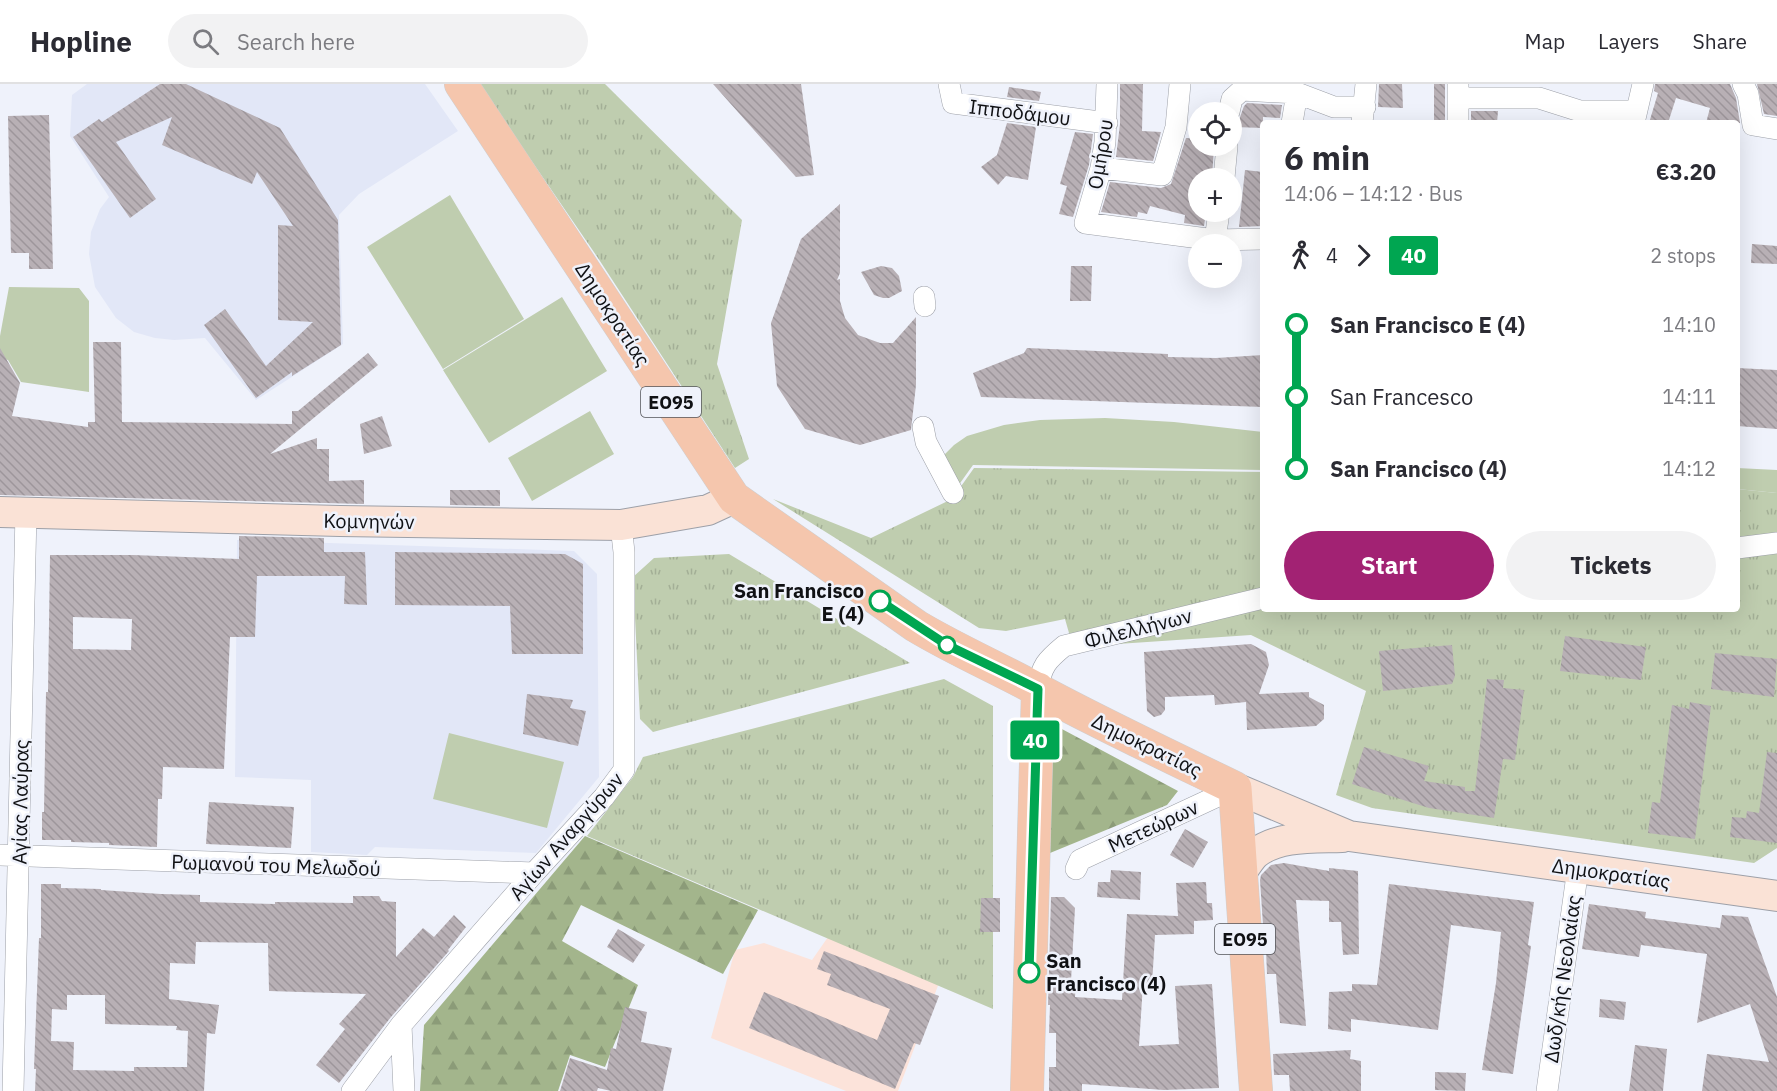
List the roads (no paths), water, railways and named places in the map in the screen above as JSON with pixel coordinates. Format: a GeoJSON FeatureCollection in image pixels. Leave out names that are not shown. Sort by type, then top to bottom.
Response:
{"type":"FeatureCollection","features":[{"type":"Feature","properties":{"kind":"main road","name":"Δημοκρατίας"},"geometry":{"type":"LineString","coordinates":[[461,84],[734,498],[916,626],[954,649],[1038,689],[1065,706],[1235,788]]}},
{"type":"Feature","properties":{"kind":"main road"},"geometry":{"type":"LineString","coordinates":[[1027,1091],[1038,689]]}},
{"type":"Feature","properties":{"kind":"main road","name":"ΕΟ95"},"geometry":{"type":"LineString","coordinates":[[1235,788],[1256,1091]]}},
{"type":"Feature","properties":{"kind":"street","name":"Ιπποδάμου"},"geometry":{"type":"LineString","coordinates":[[949,84],[953,103],[1107,123]]}},
{"type":"Feature","properties":{"kind":"street","name":"Ομήρου"},"geometry":{"type":"LineString","coordinates":[[1107,84],[1107,123],[1101,168],[1085,223],[1188,236]]}},
{"type":"Feature","properties":{"kind":"street"},"geometry":{"type":"LineString","coordinates":[[1101,168],[1161,176],[1176,126],[1180,84]]}},
{"type":"Feature","properties":{"kind":"street"},"geometry":{"type":"LineString","coordinates":[[1231,102],[1242,90],[1297,93],[1364,115],[1366,84]]}},
{"type":"Feature","properties":{"kind":"street"},"geometry":{"type":"LineString","coordinates":[[1458,120],[1459,91],[1539,98],[1580,111],[1635,117],[1643,84]]}},
{"type":"Feature","properties":{"kind":"street"},"geometry":{"type":"LineString","coordinates":[[1743,84],[1748,94],[1754,126],[1777,129]]}},
{"type":"Feature","properties":{"kind":"street"},"geometry":{"type":"LineString","coordinates":[[1292,120],[1297,93]]}},
{"type":"Feature","properties":{"kind":"street"},"geometry":{"type":"LineString","coordinates":[[1242,239],[1260,239]]}},
{"type":"Feature","properties":{"kind":"street"},"geometry":{"type":"LineString","coordinates":[[922,427],[926,442],[953,493]]}},
{"type":"Feature","properties":{"kind":"street","name":"Κομνηνών"},"geometry":{"type":"LineString","coordinates":[[13,512],[328,521],[621,525],[708,510],[734,498]]}},
{"type":"Feature","properties":{"kind":"street","name":"Αγίας Λαύρας"},"geometry":{"type":"LineString","coordinates":[[13,512],[9,856],[13,1091]]}},
{"type":"Feature","properties":{"kind":"street","name":"Αγίων Αναργύρων"},"geometry":{"type":"LineString","coordinates":[[352,1091],[534,873],[604,797],[624,770],[626,735],[624,552],[621,525]]}},
{"type":"Feature","properties":{"kind":"street"},"geometry":{"type":"LineString","coordinates":[[1740,548],[1777,543]]}},
{"type":"Feature","properties":{"kind":"street","name":"Φιλελλήνων"},"geometry":{"type":"LineString","coordinates":[[1038,689],[1040,672],[1049,659],[1064,646],[1260,599]]}},
{"type":"Feature","properties":{"kind":"street","name":"Δημοκρατίας"},"geometry":{"type":"LineString","coordinates":[[1235,788],[1349,837],[1777,896]]}},
{"type":"Feature","properties":{"kind":"street","name":"Μετεώρων"},"geometry":{"type":"LineString","coordinates":[[1076,869],[1080,860],[1235,788]]}},
{"type":"Feature","properties":{"kind":"street"},"geometry":{"type":"LineString","coordinates":[[1241,873],[1255,854],[1284,842],[1302,838],[1349,837]]}},
{"type":"Feature","properties":{"kind":"street","name":"Ρωμανού του Μελωδού"},"geometry":{"type":"LineString","coordinates":[[9,856],[534,873]]}},
{"type":"Feature","properties":{"kind":"street","name":"Δωδ/κής Νεολαίας"},"geometry":{"type":"LineString","coordinates":[[1547,1091],[1578,868]]}},
{"type":"Feature","properties":{"kind":"street"},"geometry":{"type":"LineString","coordinates":[[401,1031],[404,1091]]}},
{"type":"Feature","properties":{"kind":"place","name":"San Francisco E (4)"},"geometry":{"type":"Point","coordinates":[880,601]}},
{"type":"Feature","properties":{"kind":"place","name":"San Francisco (4)"},"geometry":{"type":"Point","coordinates":[1029,972]}}]}
